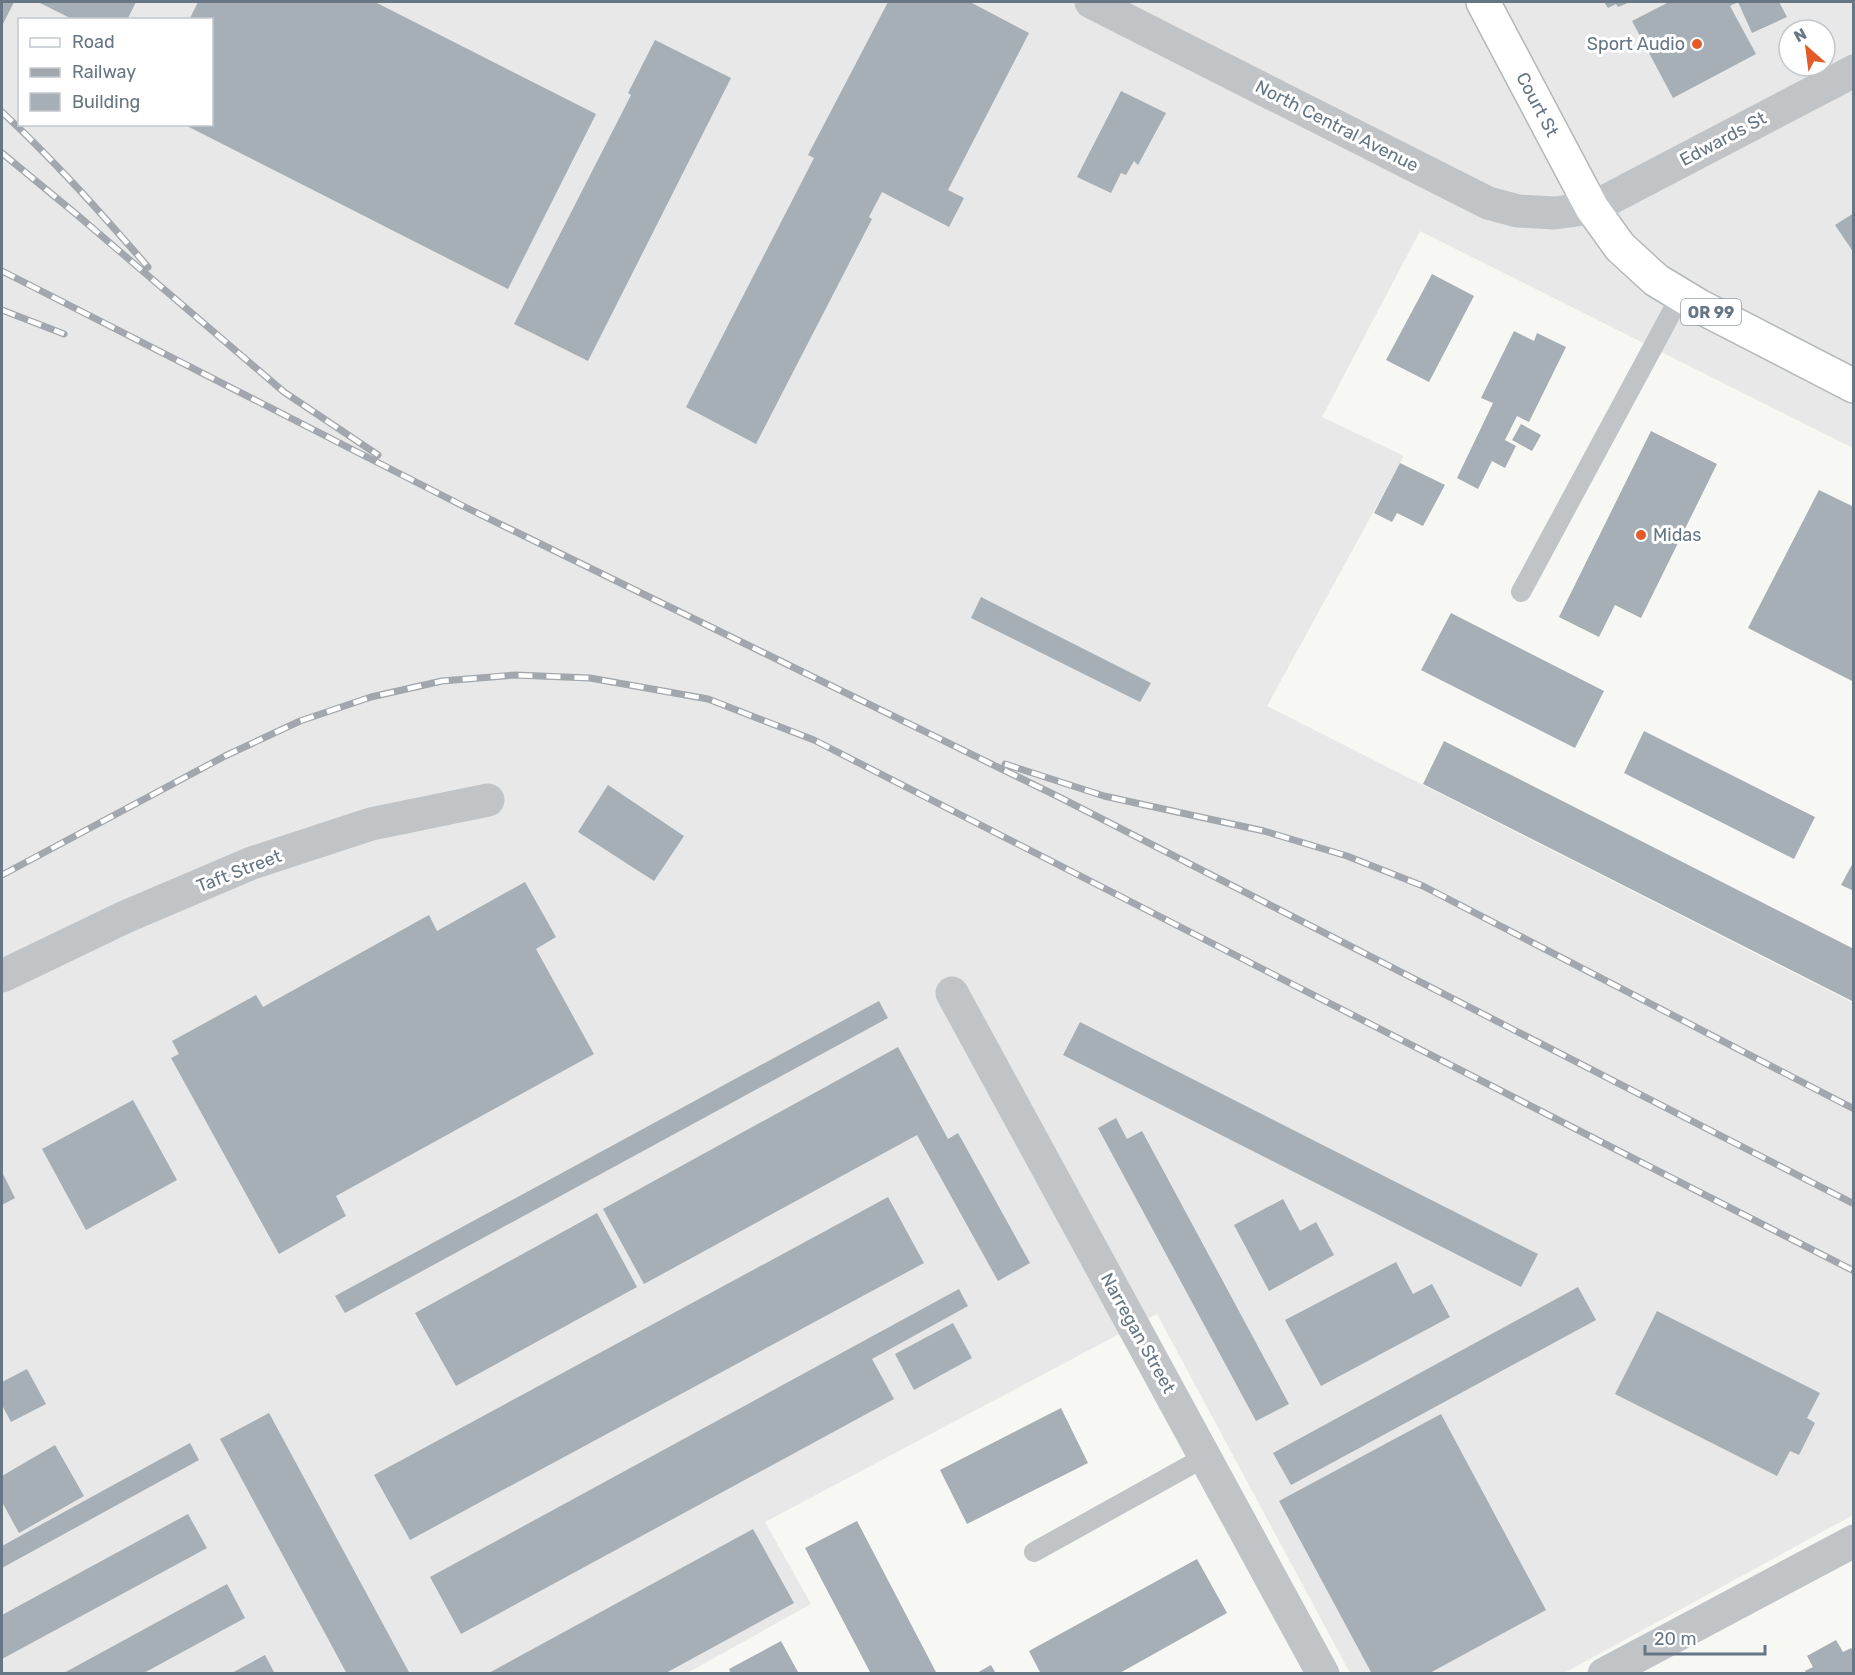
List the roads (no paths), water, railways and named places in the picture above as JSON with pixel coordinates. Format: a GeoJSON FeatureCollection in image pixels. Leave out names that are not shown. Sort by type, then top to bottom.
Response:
{"type":"FeatureCollection","features":[{"type":"Feature","properties":{"kind":"main road","name":"Court St"},"geometry":{"type":"LineString","coordinates":[[1483,2],[1592,208]]}},
{"type":"Feature","properties":{"kind":"main road","name":"OR 99"},"geometry":{"type":"LineString","coordinates":[[1592,208],[1620,247],[1656,280],[1854,386]]}},
{"type":"Feature","properties":{"kind":"street","name":"North Central Avenue"},"geometry":{"type":"LineString","coordinates":[[1091,2],[1488,203],[1518,211],[1554,213],[1592,208]]}},
{"type":"Feature","properties":{"kind":"street","name":"Edwards St"},"geometry":{"type":"LineString","coordinates":[[1592,208],[1854,71]]}},
{"type":"Feature","properties":{"kind":"street","name":"Taft Street"},"geometry":{"type":"LineString","coordinates":[[2,976],[125,917],[252,863],[371,824],[488,800]]}},
{"type":"Feature","properties":{"kind":"street","name":"Narregan Street"},"geometry":{"type":"LineString","coordinates":[[952,993],[1320,1672]]}},
{"type":"Feature","properties":{"kind":"street"},"geometry":{"type":"LineString","coordinates":[[1604,1674],[1854,1541]]}},
{"type":"Feature","properties":{"kind":"lane"},"geometry":{"type":"LineString","coordinates":[[1521,592],[1681,295]]}},
{"type":"Feature","properties":{"kind":"lane"},"geometry":{"type":"LineString","coordinates":[[1034,1552],[1205,1457]]}},
{"type":"Feature","properties":{"kind":"railway"},"geometry":{"type":"LineString","coordinates":[[2,112],[59,168],[148,267]]}},
{"type":"Feature","properties":{"kind":"railway"},"geometry":{"type":"LineString","coordinates":[[2,153],[284,392],[378,455]]}},
{"type":"Feature","properties":{"kind":"railway"},"geometry":{"type":"LineString","coordinates":[[2,271],[467,508],[1059,797],[1854,1204]]}},
{"type":"Feature","properties":{"kind":"railway"},"geometry":{"type":"LineString","coordinates":[[2,310],[64,334]]}},
{"type":"Feature","properties":{"kind":"railway"},"geometry":{"type":"LineString","coordinates":[[2,875],[225,756],[300,721],[371,697],[442,681],[515,675],[590,678],[708,699],[814,740],[1854,1271]]}},
{"type":"Feature","properties":{"kind":"railway"},"geometry":{"type":"LineString","coordinates":[[1005,764],[1104,796],[1264,831],[1347,856],[1423,886],[1854,1109]]}},
{"type":"Feature","properties":{"kind":"place","name":"Sport Audio"},"geometry":{"type":"Point","coordinates":[1697,44]}},
{"type":"Feature","properties":{"kind":"place","name":"Midas"},"geometry":{"type":"Point","coordinates":[1641,535]}}]}
